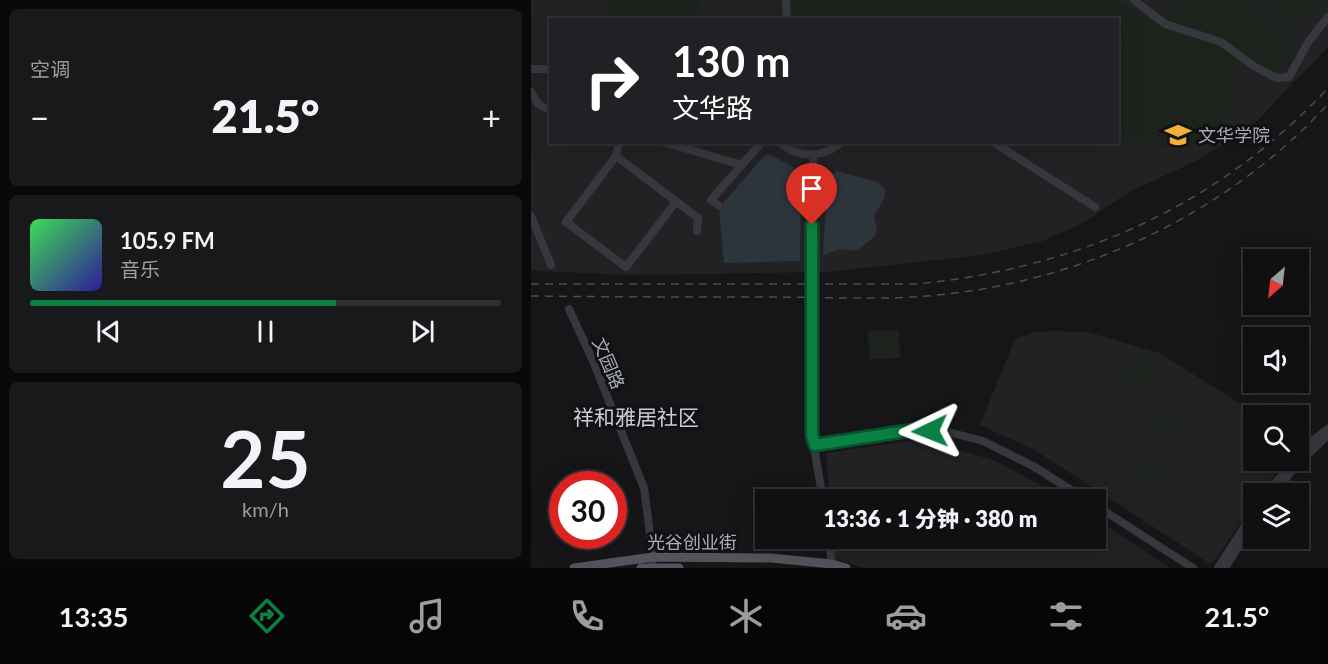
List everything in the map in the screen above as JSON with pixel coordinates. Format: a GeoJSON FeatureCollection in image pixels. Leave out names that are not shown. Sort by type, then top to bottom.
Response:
{"type":"FeatureCollection","features":[{"type":"Feature","properties":{"kind":"main road","name":"光谷创业街"},"geometry":{"type":"LineString","coordinates":[[574,568],[653,557],[771,558],[846,568]]}},
{"type":"Feature","properties":{"kind":"main road","name":"光谷创业街"},"geometry":{"type":"LineString","coordinates":[[641,568],[679,568]]}},
{"type":"Feature","properties":{"kind":"street"},"geometry":{"type":"LineString","coordinates":[[786,0],[787,18]]}},
{"type":"Feature","properties":{"kind":"street"},"geometry":{"type":"LineString","coordinates":[[1134,0],[1157,19],[1221,42],[1255,67],[1277,78],[1289,77],[1309,41],[1328,17]]}},
{"type":"Feature","properties":{"kind":"street"},"geometry":{"type":"LineString","coordinates":[[531,69],[549,69]]}},
{"type":"Feature","properties":{"kind":"street"},"geometry":{"type":"LineString","coordinates":[[531,92],[538,104],[549,110]]}},
{"type":"Feature","properties":{"kind":"street"},"geometry":{"type":"LineString","coordinates":[[619,144],[616,156],[566,222],[626,267],[676,201]]}},
{"type":"Feature","properties":{"kind":"street"},"geometry":{"type":"LineString","coordinates":[[670,144],[742,165]]}},
{"type":"Feature","properties":{"kind":"street"},"geometry":{"type":"LineString","coordinates":[[718,205],[711,200],[760,144]]}},
{"type":"Feature","properties":{"kind":"street"},"geometry":{"type":"LineString","coordinates":[[783,144],[798,153],[813,155],[827,152],[838,144]]}},
{"type":"Feature","properties":{"kind":"street"},"geometry":{"type":"LineString","coordinates":[[996,144],[1095,207]]}},
{"type":"Feature","properties":{"kind":"street"},"geometry":{"type":"LineString","coordinates":[[813,155],[812,435],[821,489]]}},
{"type":"Feature","properties":{"kind":"street"},"geometry":{"type":"LineString","coordinates":[[616,156],[698,218],[697,231]]}},
{"type":"Feature","properties":{"kind":"street"},"geometry":{"type":"LineString","coordinates":[[531,216],[551,265]]}},
{"type":"Feature","properties":{"kind":"street","name":"文园路"},"geometry":{"type":"LineString","coordinates":[[569,309],[593,361],[643,488],[653,557],[651,568]]}},
{"type":"Feature","properties":{"kind":"street"},"geometry":{"type":"LineString","coordinates":[[1309,445],[1328,429]]}},
{"type":"Feature","properties":{"kind":"street"},"geometry":{"type":"LineString","coordinates":[[815,445],[913,430],[948,432],[983,441],[1033,466],[1070,489]]}},
{"type":"Feature","properties":{"kind":"street"},"geometry":{"type":"LineString","coordinates":[[1282,483],[1293,469],[1328,435]]}},
{"type":"Feature","properties":{"kind":"street"},"geometry":{"type":"LineString","coordinates":[[1275,483],[1286,471]]}},
{"type":"Feature","properties":{"kind":"street"},"geometry":{"type":"LineString","coordinates":[[1106,512],[1193,568]]}},
{"type":"Feature","properties":{"kind":"street"},"geometry":{"type":"LineString","coordinates":[[1218,568],[1243,529]]}},
{"type":"Feature","properties":{"kind":"street"},"geometry":{"type":"LineString","coordinates":[[1225,568],[1243,539]]}},
{"type":"Feature","properties":{"kind":"street"},"geometry":{"type":"LineString","coordinates":[[830,549],[832,566]]}},
{"type":"Feature","properties":{"kind":"shaded area","name":"文华学院"},"geometry":{"type":"Polygon","coordinates":[[[531,0],[1328,0],[1328,47],[1251,127],[1200,159],[1129,192],[1083,223],[1040,242],[981,255],[827,272],[628,275],[531,270],[531,0]]]}},
{"type":"Feature","properties":{"kind":"shaded area"},"geometry":{"type":"Polygon","coordinates":[[[609,0],[700,0],[700,18],[609,18],[609,0]]]}},
{"type":"Feature","properties":{"kind":"shaded area"},"geometry":{"type":"Polygon","coordinates":[[[792,0],[1117,0],[1159,24],[1222,47],[1239,59],[1239,107],[1195,145],[1164,149],[1119,132],[1119,18],[792,18],[792,0]]]}},
{"type":"Feature","properties":{"kind":"shaded area"},"geometry":{"type":"Polygon","coordinates":[[[1181,0],[1250,0],[1296,46],[1284,72],[1274,71],[1258,64],[1232,44],[1217,36],[1166,20],[1181,0]]]}},
{"type":"Feature","properties":{"kind":"shaded area"},"geometry":{"type":"Polygon","coordinates":[[[1260,0],[1328,0],[1293,31],[1260,0]]]}},
{"type":"Feature","properties":{"kind":"shaded area"},"geometry":{"type":"Polygon","coordinates":[[[769,154],[797,169],[801,176],[800,261],[724,263],[719,208],[762,158],[769,154]]]}},
{"type":"Feature","properties":{"kind":"shaded area"},"geometry":{"type":"Polygon","coordinates":[[[836,171],[878,182],[885,189],[885,197],[874,216],[877,230],[875,236],[857,251],[841,249],[823,255],[827,184],[836,171]]]}},
{"type":"Feature","properties":{"kind":"shaded area"},"geometry":{"type":"Polygon","coordinates":[[[899,330],[900,358],[869,359],[868,331],[899,330]]]}},
{"type":"Feature","properties":{"kind":"shaded area"},"geometry":{"type":"Polygon","coordinates":[[[1035,332],[1088,332],[1159,353],[1243,405],[1243,471],[1278,471],[1268,483],[1243,483],[1243,519],[1216,560],[1209,563],[1106,496],[1106,489],[1095,489],[1033,449],[980,425],[1015,339],[1035,332]]]}},
{"type":"Feature","properties":{"kind":"shaded area"},"geometry":{"type":"Polygon","coordinates":[[[1135,352],[1148,359],[1133,385],[1120,377],[1135,352]]]}},
{"type":"Feature","properties":{"kind":"shaded area"},"geometry":{"type":"Polygon","coordinates":[[[1149,360],[1163,369],[1148,394],[1134,385],[1149,360]]]}},
{"type":"Feature","properties":{"kind":"shaded area"},"geometry":{"type":"Polygon","coordinates":[[[1160,408],[1184,422],[1175,438],[1151,423],[1160,408]]]}},
{"type":"Feature","properties":{"kind":"shaded area"},"geometry":{"type":"Polygon","coordinates":[[[922,439],[996,461],[1048,489],[829,489],[826,453],[922,439]]]}},
{"type":"Feature","properties":{"kind":"shaded area"},"geometry":{"type":"Polygon","coordinates":[[[1144,461],[1166,475],[1158,486],[1136,472],[1144,461]]]}},
{"type":"Feature","properties":{"kind":"shaded area"},"geometry":{"type":"Polygon","coordinates":[[[1106,525],[1170,568],[865,568],[834,558],[833,549],[1106,549],[1106,525]]]}},
{"type":"Feature","properties":{"kind":"railway"},"geometry":{"type":"LineString","coordinates":[[531,284],[917,284],[976,276],[1033,263],[1088,246],[1141,225],[1191,198],[1239,167],[1285,130],[1328,88]]}},
{"type":"Feature","properties":{"kind":"railway"},"geometry":{"type":"LineString","coordinates":[[531,296],[881,298],[947,294],[1000,286],[1053,273],[1105,255],[1154,233],[1202,207],[1247,177],[1289,142],[1328,104]]}},
{"type":"Feature","properties":{"kind":"place","name":"文华学院"},"geometry":{"type":"Point","coordinates":[1178,135]}},
{"type":"Feature","properties":{"kind":"district","name":"祥和雅居社区"},"geometry":{"type":"Point","coordinates":[636,416]}},
{"type":"Feature","properties":{"kind":"route"},"geometry":{"type":"LineString","coordinates":[[812,225],[812,435],[815,445],[913,430],[930,431]]}}]}
